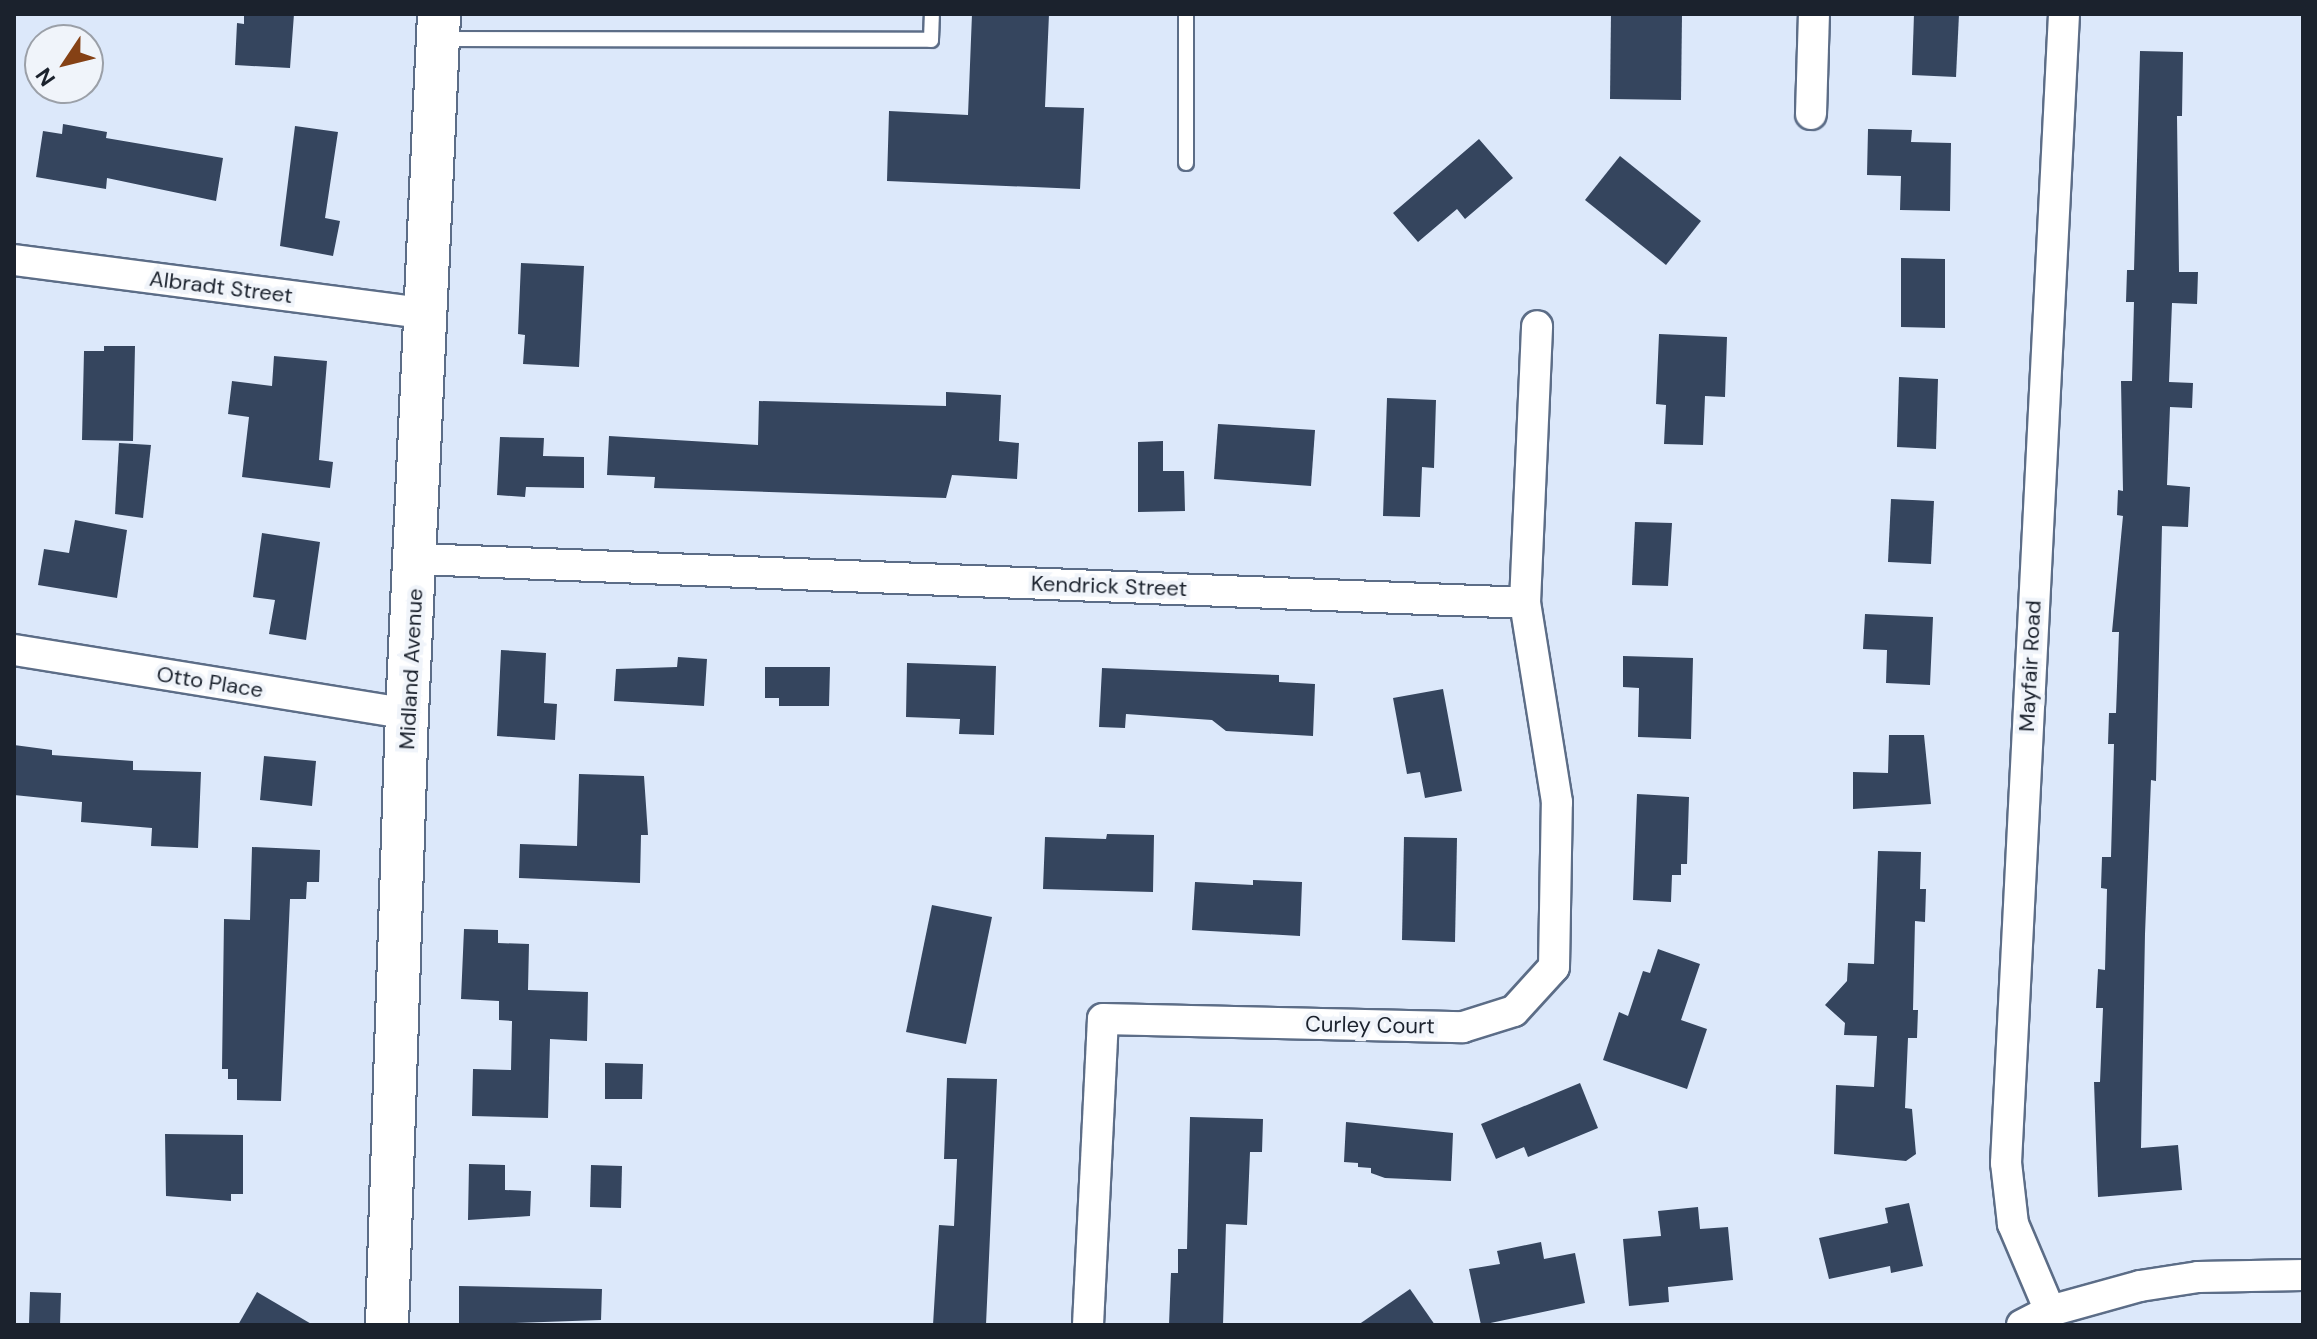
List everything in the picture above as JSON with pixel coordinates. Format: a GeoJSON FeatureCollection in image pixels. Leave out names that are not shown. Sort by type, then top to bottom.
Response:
{"type":"FeatureCollection","features":[{"type":"Feature","properties":{"kind":"street"},"geometry":{"type":"LineString","coordinates":[[1811,114],[1814,14]]}},
{"type":"Feature","properties":{"kind":"street","name":"Mayfair Road"},"geometry":{"type":"LineString","coordinates":[[2050,1311],[2013,1224],[2006,1163],[2064,14]]}},
{"type":"Feature","properties":{"kind":"street","name":"Midland Avenue"},"geometry":{"type":"LineString","coordinates":[[387,1325],[407,714],[417,559],[439,26]]}},
{"type":"Feature","properties":{"kind":"street","name":"Albradt Street"},"geometry":{"type":"LineString","coordinates":[[14,260],[427,314]]}},
{"type":"Feature","properties":{"kind":"street"},"geometry":{"type":"LineString","coordinates":[[1525,603],[1537,326]]}},
{"type":"Feature","properties":{"kind":"street","name":"Kendrick Street"},"geometry":{"type":"LineString","coordinates":[[417,559],[1525,603]]}},
{"type":"Feature","properties":{"kind":"street","name":"Curley Court"},"geometry":{"type":"LineString","coordinates":[[1088,1325],[1103,1019],[1463,1027],[1514,1011],[1536,992],[1554,967],[1557,802],[1525,603]]}},
{"type":"Feature","properties":{"kind":"street","name":"Otto Place"},"geometry":{"type":"LineString","coordinates":[[14,650],[407,714]]}},
{"type":"Feature","properties":{"kind":"street"},"geometry":{"type":"LineString","coordinates":[[2022,1325],[2050,1311],[2198,1277],[2303,1275]]}},
{"type":"Feature","properties":{"kind":"lane"},"geometry":{"type":"LineString","coordinates":[[439,26],[931,40],[932,14]]}},
{"type":"Feature","properties":{"kind":"lane"},"geometry":{"type":"LineString","coordinates":[[1186,14],[1186,163]]}},
{"type":"Feature","properties":{"kind":"building"},"geometry":{"type":"Polygon","coordinates":[[[244,14],[294,14],[290,68],[235,65],[237,23],[244,24],[244,14]]]}},
{"type":"Feature","properties":{"kind":"building"},"geometry":{"type":"Polygon","coordinates":[[[972,14],[1049,14],[1045,107],[1084,108],[1080,189],[887,181],[889,111],[968,115],[972,14]]]}},
{"type":"Feature","properties":{"kind":"building"},"geometry":{"type":"Polygon","coordinates":[[[1611,14],[1682,14],[1681,100],[1610,99],[1611,14]]]}},
{"type":"Feature","properties":{"kind":"building"},"geometry":{"type":"Polygon","coordinates":[[[1914,14],[1959,14],[1956,77],[1912,75],[1914,14]]]}},
{"type":"Feature","properties":{"kind":"building"},"geometry":{"type":"Polygon","coordinates":[[[2140,51],[2183,52],[2182,116],[2177,116],[2179,272],[2198,272],[2197,304],[2172,303],[2169,382],[2193,383],[2192,408],[2170,407],[2167,485],[2190,487],[2188,527],[2162,526],[2156,781],[2151,780],[2145,934],[2141,1148],[2178,1145],[2182,1190],[2098,1197],[2094,1082],[2100,1082],[2103,1008],[2096,1008],[2098,969],[2105,970],[2107,889],[2101,888],[2102,857],[2111,857],[2114,744],[2108,744],[2109,713],[2116,713],[2119,632],[2112,632],[2123,516],[2117,515],[2118,490],[2123,491],[2121,381],[2132,381],[2134,302],[2126,302],[2127,270],[2134,270],[2140,51]]]}},
{"type":"Feature","properties":{"kind":"building"},"geometry":{"type":"Polygon","coordinates":[[[63,124],[107,132],[106,138],[223,158],[216,201],[107,178],[106,189],[36,177],[43,131],[62,134],[63,124]]]}},
{"type":"Feature","properties":{"kind":"building"},"geometry":{"type":"Polygon","coordinates":[[[295,126],[338,132],[325,218],[340,221],[333,256],[280,246],[295,126]]]}},
{"type":"Feature","properties":{"kind":"building"},"geometry":{"type":"Polygon","coordinates":[[[1868,129],[1912,130],[1911,142],[1951,143],[1950,211],[1900,210],[1901,176],[1867,175],[1868,129]]]}},
{"type":"Feature","properties":{"kind":"building"},"geometry":{"type":"Polygon","coordinates":[[[1479,139],[1513,178],[1465,219],[1457,209],[1418,242],[1393,213],[1479,139]]]}},
{"type":"Feature","properties":{"kind":"building"},"geometry":{"type":"Polygon","coordinates":[[[1620,156],[1701,221],[1666,265],[1585,200],[1620,156]]]}},
{"type":"Feature","properties":{"kind":"building"},"geometry":{"type":"Polygon","coordinates":[[[1901,258],[1945,259],[1945,328],[1901,327],[1901,258]]]}},
{"type":"Feature","properties":{"kind":"building"},"geometry":{"type":"Polygon","coordinates":[[[521,263],[584,266],[579,367],[523,364],[525,335],[518,334],[521,263]]]}},
{"type":"Feature","properties":{"kind":"building"},"geometry":{"type":"Polygon","coordinates":[[[1659,334],[1727,337],[1725,397],[1705,396],[1703,445],[1664,444],[1666,405],[1656,404],[1659,334]]]}},
{"type":"Feature","properties":{"kind":"building"},"geometry":{"type":"Polygon","coordinates":[[[104,346],[135,346],[133,441],[82,440],[84,351],[104,351],[104,346]]]}},
{"type":"Feature","properties":{"kind":"building"},"geometry":{"type":"Polygon","coordinates":[[[274,356],[327,361],[319,460],[333,462],[330,488],[242,477],[249,417],[228,414],[232,381],[272,386],[274,356]]]}},
{"type":"Feature","properties":{"kind":"building"},"geometry":{"type":"Polygon","coordinates":[[[1899,377],[1938,379],[1936,449],[1897,447],[1899,377]]]}},
{"type":"Feature","properties":{"kind":"building"},"geometry":{"type":"Polygon","coordinates":[[[946,392],[1001,395],[999,441],[1019,443],[1017,479],[952,475],[946,498],[654,488],[655,477],[607,475],[609,436],[758,445],[759,401],[946,406],[946,392]]]}},
{"type":"Feature","properties":{"kind":"building"},"geometry":{"type":"Polygon","coordinates":[[[1387,398],[1436,400],[1434,468],[1422,467],[1420,517],[1383,516],[1387,398]]]}},
{"type":"Feature","properties":{"kind":"building"},"geometry":{"type":"Polygon","coordinates":[[[1218,424],[1315,430],[1311,486],[1214,479],[1218,424]]]}},
{"type":"Feature","properties":{"kind":"building"},"geometry":{"type":"Polygon","coordinates":[[[500,437],[544,438],[543,456],[584,457],[584,488],[526,487],[525,497],[497,495],[500,437]]]}},
{"type":"Feature","properties":{"kind":"building"},"geometry":{"type":"Polygon","coordinates":[[[1163,441],[1163,471],[1184,471],[1185,511],[1138,512],[1138,442],[1163,441]]]}},
{"type":"Feature","properties":{"kind":"building"},"geometry":{"type":"Polygon","coordinates":[[[119,443],[151,445],[143,518],[115,514],[119,443]]]}},
{"type":"Feature","properties":{"kind":"building"},"geometry":{"type":"Polygon","coordinates":[[[1891,499],[1934,501],[1931,564],[1888,562],[1891,499]]]}},
{"type":"Feature","properties":{"kind":"building"},"geometry":{"type":"Polygon","coordinates":[[[75,520],[127,530],[117,598],[38,585],[44,549],[69,553],[75,520]]]}},
{"type":"Feature","properties":{"kind":"building"},"geometry":{"type":"Polygon","coordinates":[[[1635,522],[1672,523],[1668,586],[1632,585],[1635,522]]]}},
{"type":"Feature","properties":{"kind":"building"},"geometry":{"type":"Polygon","coordinates":[[[262,533],[320,542],[306,640],[269,634],[275,600],[253,597],[262,533]]]}},
{"type":"Feature","properties":{"kind":"building"},"geometry":{"type":"Polygon","coordinates":[[[1865,614],[1933,617],[1930,685],[1886,683],[1887,650],[1863,649],[1865,614]]]}},
{"type":"Feature","properties":{"kind":"building"},"geometry":{"type":"Polygon","coordinates":[[[501,650],[546,653],[544,703],[557,704],[555,740],[497,736],[501,650]]]}},
{"type":"Feature","properties":{"kind":"building"},"geometry":{"type":"Polygon","coordinates":[[[1623,656],[1693,658],[1691,739],[1638,737],[1639,688],[1623,687],[1623,656]]]}},
{"type":"Feature","properties":{"kind":"building"},"geometry":{"type":"Polygon","coordinates":[[[678,657],[707,659],[704,706],[614,701],[616,669],[677,667],[678,657]]]}},
{"type":"Feature","properties":{"kind":"building"},"geometry":{"type":"Polygon","coordinates":[[[907,663],[996,666],[994,735],[959,734],[960,719],[906,717],[907,663]]]}},
{"type":"Feature","properties":{"kind":"building"},"geometry":{"type":"Polygon","coordinates":[[[765,667],[830,667],[829,706],[779,706],[779,698],[765,698],[765,667]]]}},
{"type":"Feature","properties":{"kind":"building"},"geometry":{"type":"Polygon","coordinates":[[[1102,668],[1279,675],[1279,682],[1315,684],[1313,736],[1226,731],[1212,720],[1126,714],[1125,728],[1099,727],[1102,668]]]}},
{"type":"Feature","properties":{"kind":"building"},"geometry":{"type":"Polygon","coordinates":[[[1443,689],[1462,791],[1425,798],[1420,772],[1407,774],[1393,698],[1443,689]]]}},
{"type":"Feature","properties":{"kind":"building"},"geometry":{"type":"Polygon","coordinates":[[[1889,735],[1924,735],[1931,804],[1853,809],[1853,772],[1888,773],[1889,735]]]}},
{"type":"Feature","properties":{"kind":"building"},"geometry":{"type":"Polygon","coordinates":[[[14,745],[52,750],[52,755],[133,761],[133,770],[201,772],[198,848],[151,846],[152,828],[81,822],[82,802],[14,795],[14,745]]]}},
{"type":"Feature","properties":{"kind":"building"},"geometry":{"type":"Polygon","coordinates":[[[264,756],[316,761],[312,806],[260,800],[264,756]]]}},
{"type":"Feature","properties":{"kind":"building"},"geometry":{"type":"Polygon","coordinates":[[[579,774],[644,776],[648,835],[641,835],[640,883],[519,878],[520,844],[577,846],[579,774]]]}},
{"type":"Feature","properties":{"kind":"building"},"geometry":{"type":"Polygon","coordinates":[[[1637,794],[1689,797],[1687,864],[1681,864],[1681,875],[1672,875],[1671,902],[1633,900],[1637,794]]]}},
{"type":"Feature","properties":{"kind":"building"},"geometry":{"type":"Polygon","coordinates":[[[1107,834],[1154,835],[1153,892],[1043,889],[1045,837],[1106,839],[1107,834]]]}},
{"type":"Feature","properties":{"kind":"building"},"geometry":{"type":"Polygon","coordinates":[[[1404,837],[1457,838],[1455,942],[1402,940],[1404,837]]]}},
{"type":"Feature","properties":{"kind":"building"},"geometry":{"type":"Polygon","coordinates":[[[252,847],[320,850],[319,882],[307,882],[306,899],[290,899],[281,1101],[237,1100],[237,1079],[228,1079],[228,1069],[222,1069],[224,919],[250,920],[252,847]]]}},
{"type":"Feature","properties":{"kind":"building"},"geometry":{"type":"Polygon","coordinates":[[[1878,851],[1921,852],[1920,889],[1926,889],[1925,922],[1915,921],[1913,1010],[1918,1010],[1917,1038],[1908,1038],[1905,1108],[1912,1109],[1916,1154],[1906,1161],[1834,1154],[1836,1085],[1874,1087],[1877,1036],[1844,1035],[1845,1023],[1825,1005],[1847,981],[1848,963],[1874,964],[1878,851]]]}},
{"type":"Feature","properties":{"kind":"building"},"geometry":{"type":"Polygon","coordinates":[[[1253,880],[1302,882],[1300,936],[1192,930],[1195,882],[1253,885],[1253,880]]]}},
{"type":"Feature","properties":{"kind":"building"},"geometry":{"type":"Polygon","coordinates":[[[932,905],[992,917],[966,1044],[906,1032],[932,905]]]}},
{"type":"Feature","properties":{"kind":"building"},"geometry":{"type":"Polygon","coordinates":[[[464,929],[498,930],[498,943],[529,944],[528,990],[588,992],[587,1041],[550,1039],[548,1118],[472,1116],[473,1069],[511,1070],[512,1021],[499,1020],[499,1001],[461,999],[464,929]]]}},
{"type":"Feature","properties":{"kind":"building"},"geometry":{"type":"Polygon","coordinates":[[[1658,949],[1700,964],[1681,1020],[1707,1029],[1687,1089],[1603,1060],[1619,1012],[1628,1016],[1643,971],[1650,973],[1658,949]]]}},
{"type":"Feature","properties":{"kind":"building"},"geometry":{"type":"Polygon","coordinates":[[[605,1063],[643,1064],[642,1099],[605,1099],[605,1063]]]}},
{"type":"Feature","properties":{"kind":"building"},"geometry":{"type":"Polygon","coordinates":[[[947,1078],[997,1079],[986,1325],[933,1325],[939,1225],[954,1226],[957,1159],[944,1159],[947,1078]]]}},
{"type":"Feature","properties":{"kind":"building"},"geometry":{"type":"Polygon","coordinates":[[[1580,1083],[1598,1128],[1528,1157],[1524,1147],[1496,1159],[1481,1124],[1580,1083]]]}},
{"type":"Feature","properties":{"kind":"building"},"geometry":{"type":"Polygon","coordinates":[[[1190,1117],[1263,1119],[1262,1152],[1250,1152],[1247,1225],[1226,1224],[1223,1325],[1169,1325],[1171,1273],[1178,1273],[1178,1249],[1187,1249],[1190,1117]]]}},
{"type":"Feature","properties":{"kind":"building"},"geometry":{"type":"Polygon","coordinates":[[[1346,1122],[1453,1133],[1451,1181],[1385,1178],[1371,1173],[1371,1168],[1344,1162],[1346,1122]]]}},
{"type":"Feature","properties":{"kind":"building"},"geometry":{"type":"Polygon","coordinates":[[[165,1134],[243,1135],[243,1194],[231,1194],[231,1201],[166,1196],[165,1134]]]}},
{"type":"Feature","properties":{"kind":"building"},"geometry":{"type":"Polygon","coordinates":[[[469,1164],[505,1165],[505,1190],[531,1191],[530,1216],[468,1220],[469,1164]]]}},
{"type":"Feature","properties":{"kind":"building"},"geometry":{"type":"Polygon","coordinates":[[[591,1165],[622,1166],[621,1208],[590,1207],[591,1165]]]}},
{"type":"Feature","properties":{"kind":"building"},"geometry":{"type":"Polygon","coordinates":[[[1909,1203],[1923,1266],[1891,1273],[1890,1266],[1829,1279],[1819,1238],[1888,1223],[1885,1208],[1909,1203]]]}},
{"type":"Feature","properties":{"kind":"building"},"geometry":{"type":"Polygon","coordinates":[[[1698,1207],[1700,1229],[1728,1227],[1733,1280],[1668,1287],[1669,1302],[1629,1306],[1623,1239],[1661,1236],[1658,1211],[1698,1207]]]}},
{"type":"Feature","properties":{"kind":"building"},"geometry":{"type":"Polygon","coordinates":[[[1541,1242],[1544,1259],[1575,1253],[1585,1303],[1481,1325],[1469,1269],[1500,1264],[1497,1251],[1541,1242]]]}},
{"type":"Feature","properties":{"kind":"building"},"geometry":{"type":"Polygon","coordinates":[[[459,1286],[602,1289],[601,1320],[459,1325],[459,1286]]]}},
{"type":"Feature","properties":{"kind":"building"},"geometry":{"type":"Polygon","coordinates":[[[1410,1289],[1435,1325],[1358,1325],[1410,1289]]]}},
{"type":"Feature","properties":{"kind":"building"},"geometry":{"type":"Polygon","coordinates":[[[30,1292],[61,1293],[60,1325],[29,1325],[30,1292]]]}},
{"type":"Feature","properties":{"kind":"building"},"geometry":{"type":"Polygon","coordinates":[[[257,1292],[313,1325],[238,1325],[257,1292]]]}}]}
